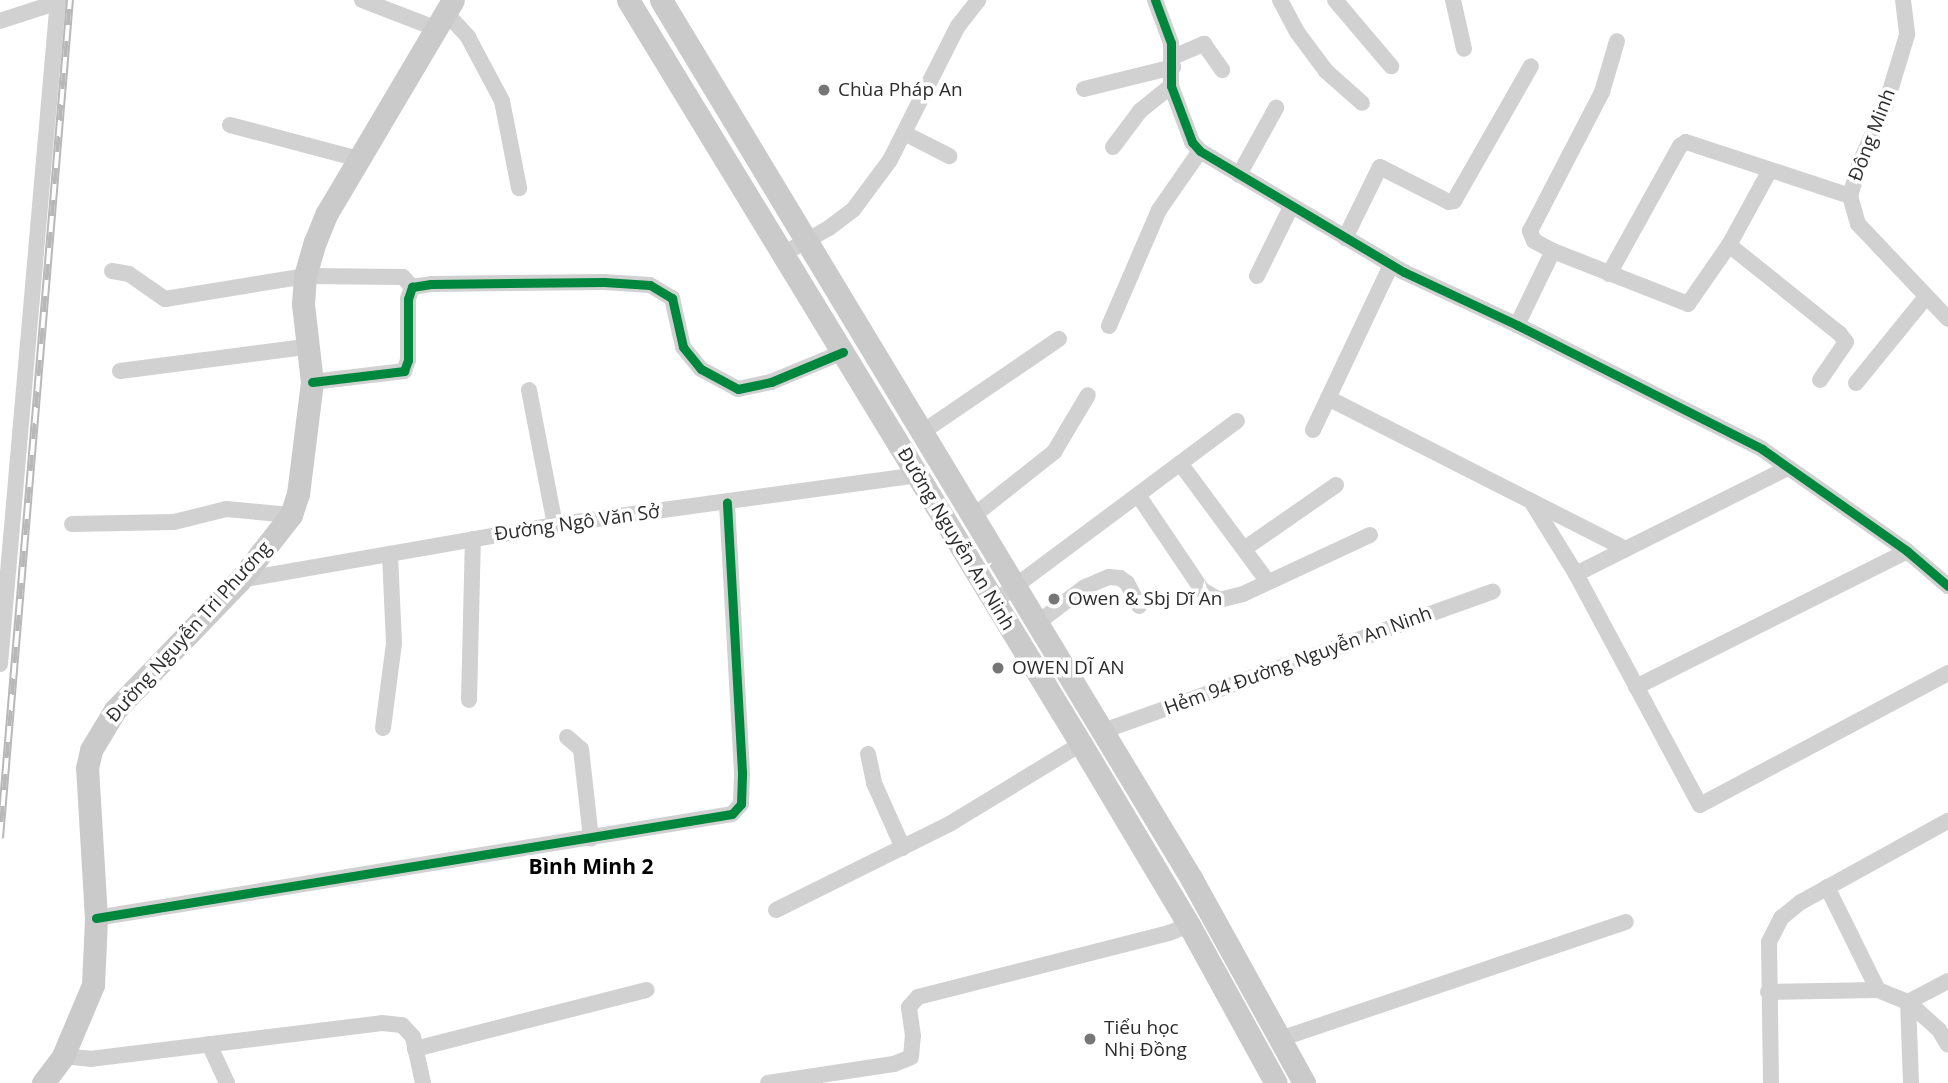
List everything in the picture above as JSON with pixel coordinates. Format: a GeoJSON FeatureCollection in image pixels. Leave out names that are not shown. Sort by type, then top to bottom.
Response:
{"type":"FeatureCollection","features":[{"type":"Feature","properties":{"kind":"main road","name":"Đường Nguyễn An Ninh"},"geometry":{"type":"LineString","coordinates":[[628,0],[1081,744],[1189,925],[1276,1083]]}},
{"type":"Feature","properties":{"kind":"main road","name":"Đường Nguyễn An Ninh"},"geometry":{"type":"LineString","coordinates":[[661,0],[1212,912],[1304,1083]]}},
{"type":"Feature","properties":{"kind":"main road","name":"Đường Nguyễn Tri Phương"},"geometry":{"type":"LineString","coordinates":[[43,1083],[63,1056],[93,985],[96,918],[87,768],[91,750],[116,710],[240,580],[290,515],[298,494],[312,382],[306,347],[305,276],[327,213],[445,13]]}},
{"type":"Feature","properties":{"kind":"main road"},"geometry":{"type":"LineString","coordinates":[[1189,925],[1212,912]]}},
{"type":"Feature","properties":{"kind":"street"},"geometry":{"type":"LineString","coordinates":[[362,0],[445,13],[468,37],[502,101],[519,188]]}},
{"type":"Feature","properties":{"kind":"street"},"geometry":{"type":"LineString","coordinates":[[783,254],[853,210],[890,160],[958,26],[978,0]]}},
{"type":"Feature","properties":{"kind":"street"},"geometry":{"type":"LineString","coordinates":[[1156,0],[1171,43],[1171,86],[1192,142],[1200,151],[1391,265],[1517,325],[1762,449],[1907,551],[1948,586]]}},
{"type":"Feature","properties":{"kind":"street"},"geometry":{"type":"LineString","coordinates":[[1280,0],[1297,32],[1326,71],[1362,103]]}},
{"type":"Feature","properties":{"kind":"street"},"geometry":{"type":"LineString","coordinates":[[1335,0],[1391,66]]}},
{"type":"Feature","properties":{"kind":"street"},"geometry":{"type":"LineString","coordinates":[[1453,0],[1464,49]]}},
{"type":"Feature","properties":{"kind":"street","name":"Đông Minh"},"geometry":{"type":"LineString","coordinates":[[1903,0],[1907,35],[1886,104],[1859,165],[1850,196],[1857,224],[1948,319]]}},
{"type":"Feature","properties":{"kind":"street"},"geometry":{"type":"LineString","coordinates":[[0,20],[58,1],[0,664]]}},
{"type":"Feature","properties":{"kind":"street"},"geometry":{"type":"LineString","coordinates":[[1617,41],[1602,92],[1530,230],[1534,241],[1609,274],[1688,304],[1729,245],[1770,170]]}},
{"type":"Feature","properties":{"kind":"street"},"geometry":{"type":"LineString","coordinates":[[1084,89],[1173,62],[1205,44],[1222,70]]}},
{"type":"Feature","properties":{"kind":"street"},"geometry":{"type":"LineString","coordinates":[[1345,238],[1380,167],[1449,202],[1454,201],[1531,66]]}},
{"type":"Feature","properties":{"kind":"street"},"geometry":{"type":"LineString","coordinates":[[1113,147],[1140,111],[1171,86]]}},
{"type":"Feature","properties":{"kind":"street"},"geometry":{"type":"LineString","coordinates":[[1239,176],[1276,108]]}},
{"type":"Feature","properties":{"kind":"street"},"geometry":{"type":"LineString","coordinates":[[230,125],[359,159]]}},
{"type":"Feature","properties":{"kind":"street"},"geometry":{"type":"LineString","coordinates":[[904,133],[949,156]]}},
{"type":"Feature","properties":{"kind":"street"},"geometry":{"type":"LineString","coordinates":[[1609,274],[1682,143],[1690,142],[1850,196]]}},
{"type":"Feature","properties":{"kind":"street"},"geometry":{"type":"LineString","coordinates":[[1109,326],[1159,211],[1200,151]]}},
{"type":"Feature","properties":{"kind":"street"},"geometry":{"type":"LineString","coordinates":[[1257,276],[1291,207]]}},
{"type":"Feature","properties":{"kind":"street"},"geometry":{"type":"LineString","coordinates":[[1729,245],[1839,333],[1846,342],[1820,380]]}},
{"type":"Feature","properties":{"kind":"street"},"geometry":{"type":"LineString","coordinates":[[1517,325],[1553,251]]}},
{"type":"Feature","properties":{"kind":"street"},"geometry":{"type":"LineString","coordinates":[[1313,430],[1391,265]]}},
{"type":"Feature","properties":{"kind":"street"},"geometry":{"type":"LineString","coordinates":[[112,271],[129,275],[165,299],[305,276],[403,277],[412,287],[577,282],[650,285],[672,298],[682,347],[701,369],[738,389],[771,382],[844,352]]}},
{"type":"Feature","properties":{"kind":"street"},"geometry":{"type":"LineString","coordinates":[[312,382],[404,371],[408,360],[408,299],[412,287]]}},
{"type":"Feature","properties":{"kind":"street"},"geometry":{"type":"LineString","coordinates":[[1856,383],[1926,297]]}},
{"type":"Feature","properties":{"kind":"street"},"geometry":{"type":"LineString","coordinates":[[921,433],[1059,339]]}},
{"type":"Feature","properties":{"kind":"street"},"geometry":{"type":"LineString","coordinates":[[120,371],[306,347]]}},
{"type":"Feature","properties":{"kind":"street"},"geometry":{"type":"LineString","coordinates":[[529,390],[555,525]]}},
{"type":"Feature","properties":{"kind":"street"},"geometry":{"type":"LineString","coordinates":[[972,517],[1054,452],[1088,395]]}},
{"type":"Feature","properties":{"kind":"street"},"geometry":{"type":"LineString","coordinates":[[1328,398],[1626,549]]}},
{"type":"Feature","properties":{"kind":"street"},"geometry":{"type":"LineString","coordinates":[[994,602],[1237,421]]}},
{"type":"Feature","properties":{"kind":"street"},"geometry":{"type":"LineString","coordinates":[[1180,463],[1268,582]]}},
{"type":"Feature","properties":{"kind":"street"},"geometry":{"type":"LineString","coordinates":[[0,469],[18,468]]}},
{"type":"Feature","properties":{"kind":"street"},"geometry":{"type":"LineString","coordinates":[[1576,574],[1788,468]]}},
{"type":"Feature","properties":{"kind":"street","name":"Đường Ngô Văn Sở"},"geometry":{"type":"LineString","coordinates":[[240,580],[555,525],[916,475]]}},
{"type":"Feature","properties":{"kind":"street"},"geometry":{"type":"LineString","coordinates":[[1244,549],[1336,485]]}},
{"type":"Feature","properties":{"kind":"street"},"geometry":{"type":"LineString","coordinates":[[1138,495],[1202,590],[1219,600],[1268,582],[1370,535]]}},
{"type":"Feature","properties":{"kind":"street"},"geometry":{"type":"LineString","coordinates":[[1531,501],[1576,574],[1700,805],[1948,673]]}},
{"type":"Feature","properties":{"kind":"street"},"geometry":{"type":"LineString","coordinates":[[96,918],[732,814],[741,804],[742,772],[727,502]]}},
{"type":"Feature","properties":{"kind":"street"},"geometry":{"type":"LineString","coordinates":[[72,524],[174,522],[226,509],[290,515]]}},
{"type":"Feature","properties":{"kind":"street"},"geometry":{"type":"LineString","coordinates":[[469,700],[473,539]]}},
{"type":"Feature","properties":{"kind":"street"},"geometry":{"type":"LineString","coordinates":[[1636,687],[1907,551]]}},
{"type":"Feature","properties":{"kind":"street"},"geometry":{"type":"LineString","coordinates":[[383,728],[394,643],[390,554]]}},
{"type":"Feature","properties":{"kind":"street"},"geometry":{"type":"LineString","coordinates":[[1037,624],[1086,587],[1109,577],[1120,578],[1127,583],[1139,606]]}},
{"type":"Feature","properties":{"kind":"street","name":"Hẻm 94 Đường Nguyễn An Ninh"},"geometry":{"type":"LineString","coordinates":[[1103,731],[1493,591]]}},
{"type":"Feature","properties":{"kind":"street"},"geometry":{"type":"LineString","coordinates":[[567,737],[581,749],[591,838]]}},
{"type":"Feature","properties":{"kind":"street"},"geometry":{"type":"LineString","coordinates":[[776,910],[951,823],[1081,744]]}},
{"type":"Feature","properties":{"kind":"street"},"geometry":{"type":"LineString","coordinates":[[868,754],[874,783],[903,848]]}},
{"type":"Feature","properties":{"kind":"street"},"geometry":{"type":"LineString","coordinates":[[1771,1083],[1769,942],[1781,918],[1801,902],[1948,821]]}},
{"type":"Feature","properties":{"kind":"street"},"geometry":{"type":"LineString","coordinates":[[1827,887],[1878,990]]}},
{"type":"Feature","properties":{"kind":"street"},"geometry":{"type":"LineString","coordinates":[[1280,1040],[1626,922]]}},
{"type":"Feature","properties":{"kind":"street"},"geometry":{"type":"LineString","coordinates":[[768,1083],[894,1064],[911,1057],[913,1036],[909,1007],[918,997],[1169,933],[1189,925]]}},
{"type":"Feature","properties":{"kind":"street"},"geometry":{"type":"LineString","coordinates":[[1908,1002],[1948,981]]}},
{"type":"Feature","properties":{"kind":"street"},"geometry":{"type":"LineString","coordinates":[[415,1049],[647,990]]}},
{"type":"Feature","properties":{"kind":"street"},"geometry":{"type":"LineString","coordinates":[[1768,992],[1878,990],[1908,1002],[1939,1030],[1948,1045]]}},
{"type":"Feature","properties":{"kind":"street"},"geometry":{"type":"LineString","coordinates":[[1908,1002],[1911,1083]]}},
{"type":"Feature","properties":{"kind":"street"},"geometry":{"type":"LineString","coordinates":[[63,1056],[90,1059],[382,1023],[402,1026],[414,1038],[424,1083]]}},
{"type":"Feature","properties":{"kind":"street"},"geometry":{"type":"LineString","coordinates":[[209,1044],[227,1083]]}},
{"type":"Feature","properties":{"kind":"railway"},"geometry":{"type":"LineString","coordinates":[[0,838],[70,0]]}},
{"type":"Feature","properties":{"kind":"cycle path"},"geometry":{"type":"LineString","coordinates":[[1155,0],[1171,43],[1171,86],[1192,142],[1200,151],[1404,272],[1517,325],[1762,449],[1907,551],[1948,586]]}},
{"type":"Feature","properties":{"kind":"cycle path"},"geometry":{"type":"LineString","coordinates":[[312,382],[404,371],[408,360],[408,299],[412,287],[431,284],[604,282],[650,285],[672,298],[683,347],[701,369],[738,389],[771,382],[843,352]]}},
{"type":"Feature","properties":{"kind":"cycle path"},"geometry":{"type":"LineString","coordinates":[[96,918],[732,814],[741,804],[742,772],[727,502]]}},
{"type":"Feature","properties":{"kind":"place","name":"Chùa Pháp An"},"geometry":{"type":"Point","coordinates":[824,90]}},
{"type":"Feature","properties":{"kind":"place","name":"Owen & Sbj Dĩ An"},"geometry":{"type":"Point","coordinates":[1054,599]}},
{"type":"Feature","properties":{"kind":"place","name":"OWEN DĨ AN"},"geometry":{"type":"Point","coordinates":[998,668]}},
{"type":"Feature","properties":{"kind":"place","name":"Tiểu học Nhị Đồng"},"geometry":{"type":"Point","coordinates":[1090,1039]}},
{"type":"Feature","properties":{"kind":"district","name":"Bình Minh 2"},"geometry":{"type":"Point","coordinates":[591,866]}}]}
